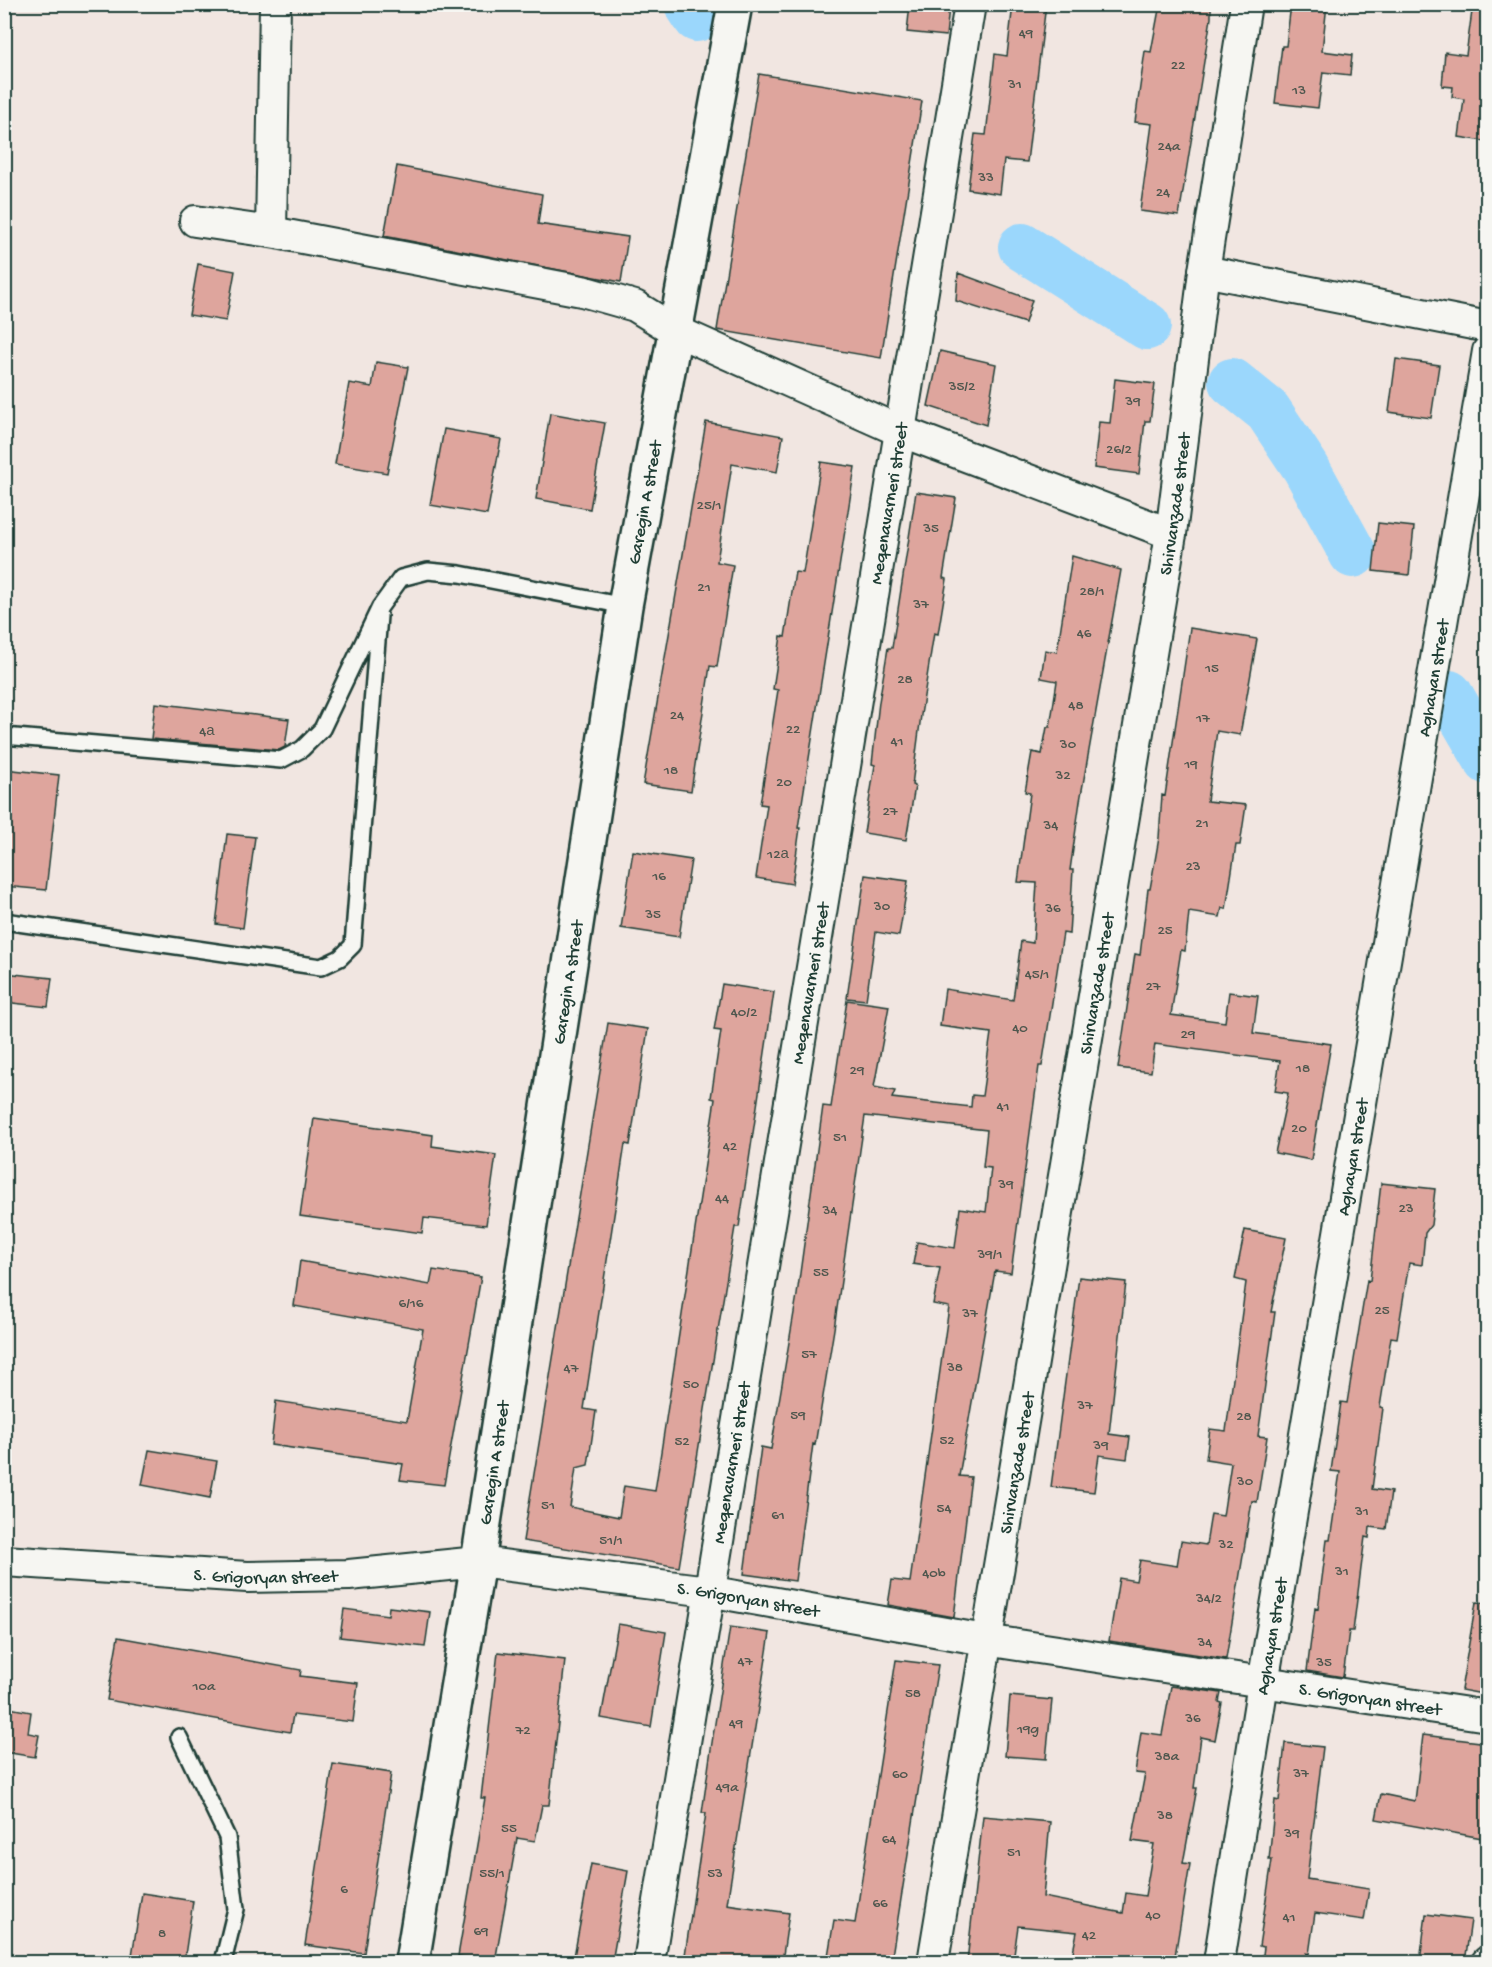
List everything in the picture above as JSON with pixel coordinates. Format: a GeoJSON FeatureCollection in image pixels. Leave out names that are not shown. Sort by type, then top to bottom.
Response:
{"type":"FeatureCollection","features":[{"type":"Feature","properties":{"kind":"street"},"geometry":{"type":"LineString","coordinates":[[271,232],[275,4]]}},
{"type":"Feature","properties":{"kind":"street","name":"Garegin A street"},"geometry":{"type":"LineString","coordinates":[[412,1962],[478,1562],[625,606],[735,4]]}},
{"type":"Feature","properties":{"kind":"street","name":"Meqenavarneri street"},"geometry":{"type":"LineString","coordinates":[[648,1962],[970,4]]}},
{"type":"Feature","properties":{"kind":"street","name":"Shirvanzade street"},"geometry":{"type":"LineString","coordinates":[[933,1962],[1171,534],[1204,271],[1246,4]]}},
{"type":"Feature","properties":{"kind":"street"},"geometry":{"type":"LineString","coordinates":[[195,221],[271,232],[582,291],[635,306],[674,330],[900,431],[1171,534]]}},
{"type":"Feature","properties":{"kind":"street"},"geometry":{"type":"LineString","coordinates":[[1204,271],[1488,327]]}},
{"type":"Feature","properties":{"kind":"street","name":"Aghayan street"},"geometry":{"type":"LineString","coordinates":[[1219,1962],[1263,1683],[1488,351]]}},
{"type":"Feature","properties":{"kind":"street","name":"S. Grigoryan street"},"geometry":{"type":"LineString","coordinates":[[4,1561],[247,1577],[349,1575],[478,1562],[708,1591],[985,1640],[1488,1716]]}},
{"type":"Feature","properties":{"kind":"lane"},"geometry":{"type":"LineString","coordinates":[[4,736],[281,760],[302,749],[322,729],[380,607],[401,578],[428,571],[460,574],[625,606]]}},
{"type":"Feature","properties":{"kind":"lane"},"geometry":{"type":"LineString","coordinates":[[4,921],[321,967],[340,958],[353,945],[380,607]]}},
{"type":"Feature","properties":{"kind":"lane"},"geometry":{"type":"LineString","coordinates":[[179,1737],[227,1837],[236,1909],[224,1962]]}},
{"type":"Feature","properties":{"kind":"building"},"geometry":{"type":"Polygon","coordinates":[[[910,4],[949,7],[946,36],[907,32],[910,4]]]}},
{"type":"Feature","properties":{"kind":"building"},"geometry":{"type":"Polygon","coordinates":[[[1013,4],[1046,4],[1027,162],[1004,160],[1000,194],[968,189],[975,134],[986,135],[995,54],[1007,56],[1013,4]]]}},
{"type":"Feature","properties":{"kind":"building"},"geometry":{"type":"Polygon","coordinates":[[[1160,4],[1211,4],[1211,18],[1179,216],[1140,211],[1152,124],[1135,122],[1145,51],[1151,52],[1160,4]]]}},
{"type":"Feature","properties":{"kind":"building"},"geometry":{"type":"Polygon","coordinates":[[[1291,4],[1327,4],[1322,51],[1352,55],[1350,75],[1323,72],[1318,108],[1275,103],[1282,46],[1286,46],[1291,4]]]}},
{"type":"Feature","properties":{"kind":"building"},"geometry":{"type":"Polygon","coordinates":[[[1473,4],[1488,4],[1488,114],[1484,141],[1459,137],[1464,99],[1452,97],[1453,87],[1442,86],[1445,52],[1466,55],[1473,4]]]}},
{"type":"Feature","properties":{"kind":"building"},"geometry":{"type":"Polygon","coordinates":[[[759,74],[922,101],[881,358],[717,330],[759,74]]]}},
{"type":"Feature","properties":{"kind":"building"},"geometry":{"type":"Polygon","coordinates":[[[397,166],[542,194],[538,224],[628,237],[621,282],[384,236],[397,166]]]}},
{"type":"Feature","properties":{"kind":"building"},"geometry":{"type":"Polygon","coordinates":[[[198,264],[235,271],[226,321],[189,315],[198,264]]]}},
{"type":"Feature","properties":{"kind":"building"},"geometry":{"type":"Polygon","coordinates":[[[958,273],[1032,300],[1025,323],[956,301],[958,273]]]}},
{"type":"Feature","properties":{"kind":"building"},"geometry":{"type":"Polygon","coordinates":[[[940,351],[996,364],[986,425],[928,406],[940,351]]]}},
{"type":"Feature","properties":{"kind":"building"},"geometry":{"type":"Polygon","coordinates":[[[1396,359],[1439,365],[1431,418],[1389,412],[1396,359]]]}},
{"type":"Feature","properties":{"kind":"building"},"geometry":{"type":"Polygon","coordinates":[[[376,362],[408,367],[387,473],[335,464],[349,383],[372,387],[376,362]]]}},
{"type":"Feature","properties":{"kind":"building"},"geometry":{"type":"Polygon","coordinates":[[[1115,379],[1155,384],[1150,421],[1145,421],[1139,474],[1094,468],[1099,422],[1110,423],[1115,379]]]}},
{"type":"Feature","properties":{"kind":"building"},"geometry":{"type":"Polygon","coordinates":[[[550,413],[605,423],[590,509],[536,499],[550,413]]]}},
{"type":"Feature","properties":{"kind":"building"},"geometry":{"type":"Polygon","coordinates":[[[706,422],[783,436],[777,472],[732,464],[717,562],[733,565],[717,667],[710,666],[691,791],[643,784],[706,422]]]}},
{"type":"Feature","properties":{"kind":"building"},"geometry":{"type":"Polygon","coordinates":[[[444,429],[501,439],[487,515],[430,505],[444,429]]]}},
{"type":"Feature","properties":{"kind":"building"},"geometry":{"type":"Polygon","coordinates":[[[821,462],[855,467],[798,828],[800,828],[792,884],[756,878],[767,805],[760,804],[778,690],[773,689],[781,636],[785,637],[795,572],[803,573],[821,462]]]}},
{"type":"Feature","properties":{"kind":"building"},"geometry":{"type":"Polygon","coordinates":[[[916,492],[956,498],[943,578],[947,579],[938,634],[934,633],[921,715],[912,785],[915,786],[906,840],[864,833],[875,765],[872,764],[879,702],[888,648],[892,648],[916,492]]]}},
{"type":"Feature","properties":{"kind":"building"},"geometry":{"type":"Polygon","coordinates":[[[1378,523],[1414,527],[1409,575],[1373,571],[1378,523]]]}},
{"type":"Feature","properties":{"kind":"building"},"geometry":{"type":"Polygon","coordinates":[[[1072,556],[1121,570],[1070,870],[1073,870],[1069,934],[1063,933],[1042,1066],[1039,1066],[1011,1273],[995,1271],[959,1476],[971,1477],[954,1617],[888,1605],[892,1580],[910,1582],[949,1307],[933,1304],[940,1268],[913,1264],[917,1242],[955,1248],[960,1208],[986,1212],[991,1168],[983,1167],[987,1130],[865,1116],[834,1329],[815,1445],[813,1444],[795,1581],[744,1574],[761,1447],[771,1449],[797,1295],[823,1106],[831,1107],[847,1000],[889,1006],[874,1087],[895,1091],[892,1098],[971,1107],[972,1095],[982,1096],[991,1033],[940,1026],[945,989],[1013,1000],[1021,941],[1033,943],[1037,883],[1018,882],[1030,793],[1025,792],[1032,752],[1042,754],[1047,727],[1050,727],[1057,681],[1041,678],[1045,650],[1057,652],[1072,556]]]}},
{"type":"Feature","properties":{"kind":"building"},"geometry":{"type":"Polygon","coordinates":[[[1190,628],[1257,639],[1240,735],[1217,731],[1207,801],[1246,805],[1240,845],[1236,845],[1226,909],[1222,908],[1220,917],[1189,912],[1185,951],[1181,950],[1171,1015],[1225,1022],[1229,992],[1258,996],[1253,1033],[1331,1044],[1311,1160],[1275,1153],[1288,1093],[1275,1091],[1280,1061],[1155,1044],[1151,1072],[1118,1068],[1135,954],[1140,955],[1148,889],[1150,889],[1159,838],[1162,795],[1165,796],[1190,628]]]}},
{"type":"Feature","properties":{"kind":"building"},"geometry":{"type":"Polygon","coordinates":[[[155,703],[289,719],[285,747],[279,750],[151,739],[155,703]]]}},
{"type":"Feature","properties":{"kind":"building"},"geometry":{"type":"Polygon","coordinates":[[[4,769],[59,775],[46,890],[4,886],[4,769]]]}},
{"type":"Feature","properties":{"kind":"building"},"geometry":{"type":"Polygon","coordinates":[[[227,834],[255,837],[243,928],[216,924],[227,834]]]}},
{"type":"Feature","properties":{"kind":"building"},"geometry":{"type":"Polygon","coordinates":[[[633,851],[691,860],[679,937],[621,928],[633,851]]]}},
{"type":"Feature","properties":{"kind":"building"},"geometry":{"type":"Polygon","coordinates":[[[865,875],[908,881],[899,936],[876,932],[866,1000],[847,998],[865,875]]]}},
{"type":"Feature","properties":{"kind":"building"},"geometry":{"type":"Polygon","coordinates":[[[4,973],[52,978],[48,1007],[4,1002],[4,973]]]}},
{"type":"Feature","properties":{"kind":"building"},"geometry":{"type":"Polygon","coordinates":[[[722,984],[774,992],[739,1227],[735,1227],[679,1567],[523,1541],[608,1023],[648,1029],[630,1145],[625,1144],[584,1409],[596,1411],[588,1465],[576,1468],[570,1507],[619,1517],[624,1486],[655,1491],[715,1099],[711,1098],[721,1031],[714,1030],[722,984]]]}},
{"type":"Feature","properties":{"kind":"building"},"geometry":{"type":"Polygon","coordinates":[[[314,1118],[433,1135],[432,1146],[496,1155],[486,1225],[424,1218],[422,1233],[300,1216],[314,1118]]]}},
{"type":"Feature","properties":{"kind":"building"},"geometry":{"type":"Polygon","coordinates":[[[1381,1183],[1435,1189],[1431,1225],[1425,1233],[1422,1265],[1409,1263],[1397,1338],[1391,1337],[1380,1407],[1383,1408],[1372,1489],[1391,1492],[1386,1529],[1370,1527],[1369,1538],[1365,1537],[1353,1631],[1349,1631],[1343,1677],[1307,1671],[1315,1608],[1318,1609],[1327,1540],[1330,1540],[1340,1472],[1331,1471],[1341,1402],[1347,1403],[1367,1280],[1370,1281],[1381,1183]]]}},
{"type":"Feature","properties":{"kind":"building"},"geometry":{"type":"Polygon","coordinates":[[[1245,1230],[1286,1238],[1271,1312],[1275,1312],[1258,1436],[1267,1437],[1257,1502],[1252,1501],[1226,1659],[1109,1641],[1119,1578],[1136,1581],[1140,1560],[1177,1566],[1181,1541],[1206,1545],[1211,1514],[1223,1516],[1231,1463],[1206,1459],[1210,1429],[1226,1431],[1246,1282],[1235,1279],[1245,1230]]]}},
{"type":"Feature","properties":{"kind":"building"},"geometry":{"type":"Polygon","coordinates":[[[300,1261],[430,1285],[433,1270],[481,1277],[444,1485],[400,1480],[403,1464],[271,1445],[276,1401],[407,1421],[423,1329],[294,1306],[300,1261]]]}},
{"type":"Feature","properties":{"kind":"building"},"geometry":{"type":"Polygon","coordinates":[[[1079,1277],[1126,1282],[1109,1434],[1130,1437],[1127,1459],[1099,1455],[1094,1492],[1051,1487],[1079,1277]]]}},
{"type":"Feature","properties":{"kind":"building"},"geometry":{"type":"Polygon","coordinates":[[[149,1450],[217,1461],[210,1498],[142,1485],[149,1450]]]}},
{"type":"Feature","properties":{"kind":"building"},"geometry":{"type":"Polygon","coordinates":[[[1476,1602],[1488,1603],[1488,1695],[1461,1690],[1476,1602]]]}},
{"type":"Feature","properties":{"kind":"building"},"geometry":{"type":"Polygon","coordinates":[[[389,1607],[430,1612],[425,1647],[340,1637],[344,1609],[388,1615],[389,1607]]]}},
{"type":"Feature","properties":{"kind":"building"},"geometry":{"type":"Polygon","coordinates":[[[618,1624],[666,1632],[651,1727],[601,1718],[618,1624]]]}},
{"type":"Feature","properties":{"kind":"building"},"geometry":{"type":"Polygon","coordinates":[[[730,1627],[770,1633],[727,1904],[789,1913],[782,1962],[684,1962],[706,1813],[702,1813],[730,1627]]]}},
{"type":"Feature","properties":{"kind":"building"},"geometry":{"type":"Polygon","coordinates":[[[118,1637],[301,1670],[300,1676],[358,1683],[353,1722],[293,1715],[290,1732],[107,1700],[118,1637]]]}},
{"type":"Feature","properties":{"kind":"building"},"geometry":{"type":"Polygon","coordinates":[[[498,1652],[565,1660],[549,1805],[542,1805],[535,1841],[517,1838],[495,1962],[458,1956],[485,1798],[481,1798],[498,1652]]]}},
{"type":"Feature","properties":{"kind":"building"},"geometry":{"type":"Polygon","coordinates":[[[896,1660],[938,1665],[891,1962],[827,1962],[834,1920],[855,1923],[896,1660]]]}},
{"type":"Feature","properties":{"kind":"building"},"geometry":{"type":"Polygon","coordinates":[[[1171,1686],[1221,1693],[1219,1702],[1222,1703],[1215,1740],[1201,1737],[1194,1788],[1197,1788],[1183,1863],[1190,1864],[1174,1962],[1071,1962],[1077,1932],[1018,1926],[1013,1962],[967,1962],[983,1816],[1050,1822],[1043,1897],[1123,1913],[1126,1893],[1145,1896],[1154,1844],[1132,1841],[1145,1774],[1135,1773],[1141,1732],[1162,1735],[1171,1686]]]}},
{"type":"Feature","properties":{"kind":"building"},"geometry":{"type":"Polygon","coordinates":[[[1010,1696],[1052,1700],[1046,1759],[1005,1756],[1010,1696]]]}},
{"type":"Feature","properties":{"kind":"building"},"geometry":{"type":"Polygon","coordinates":[[[4,1707],[31,1712],[28,1733],[39,1735],[35,1757],[4,1752],[4,1707]]]}},
{"type":"Feature","properties":{"kind":"building"},"geometry":{"type":"Polygon","coordinates":[[[1423,1735],[1488,1743],[1488,1839],[1376,1819],[1381,1794],[1415,1801],[1423,1735]]]}},
{"type":"Feature","properties":{"kind":"building"},"geometry":{"type":"Polygon","coordinates":[[[1285,1743],[1323,1747],[1307,1879],[1369,1889],[1364,1920],[1315,1913],[1309,1954],[1306,1953],[1304,1962],[1262,1962],[1264,1947],[1259,1946],[1272,1860],[1269,1860],[1275,1800],[1279,1801],[1285,1743]]]}},
{"type":"Feature","properties":{"kind":"building"},"geometry":{"type":"Polygon","coordinates":[[[333,1764],[391,1773],[364,1953],[305,1945],[333,1764]]]}},
{"type":"Feature","properties":{"kind":"building"},"geometry":{"type":"Polygon","coordinates":[[[591,1864],[628,1871],[612,1962],[573,1962],[591,1864]]]}},
{"type":"Feature","properties":{"kind":"building"},"geometry":{"type":"Polygon","coordinates":[[[142,1893],[193,1901],[184,1962],[131,1962],[142,1893]]]}},
{"type":"Feature","properties":{"kind":"building"},"geometry":{"type":"Polygon","coordinates":[[[1426,1914],[1471,1920],[1465,1962],[1420,1962],[1426,1914]]]}},
{"type":"Feature","properties":{"kind":"waterway"},"geometry":{"type":"LineString","coordinates":[[688,4],[697,18]]}},
{"type":"Feature","properties":{"kind":"waterway"},"geometry":{"type":"LineString","coordinates":[[1022,247],[1147,326]]}},
{"type":"Feature","properties":{"kind":"waterway"},"geometry":{"type":"LineString","coordinates":[[1232,382],[1268,411],[1306,468],[1353,554]]}},
{"type":"Feature","properties":{"kind":"waterway"},"geometry":{"type":"LineString","coordinates":[[1449,694],[1488,761]]}}]}
